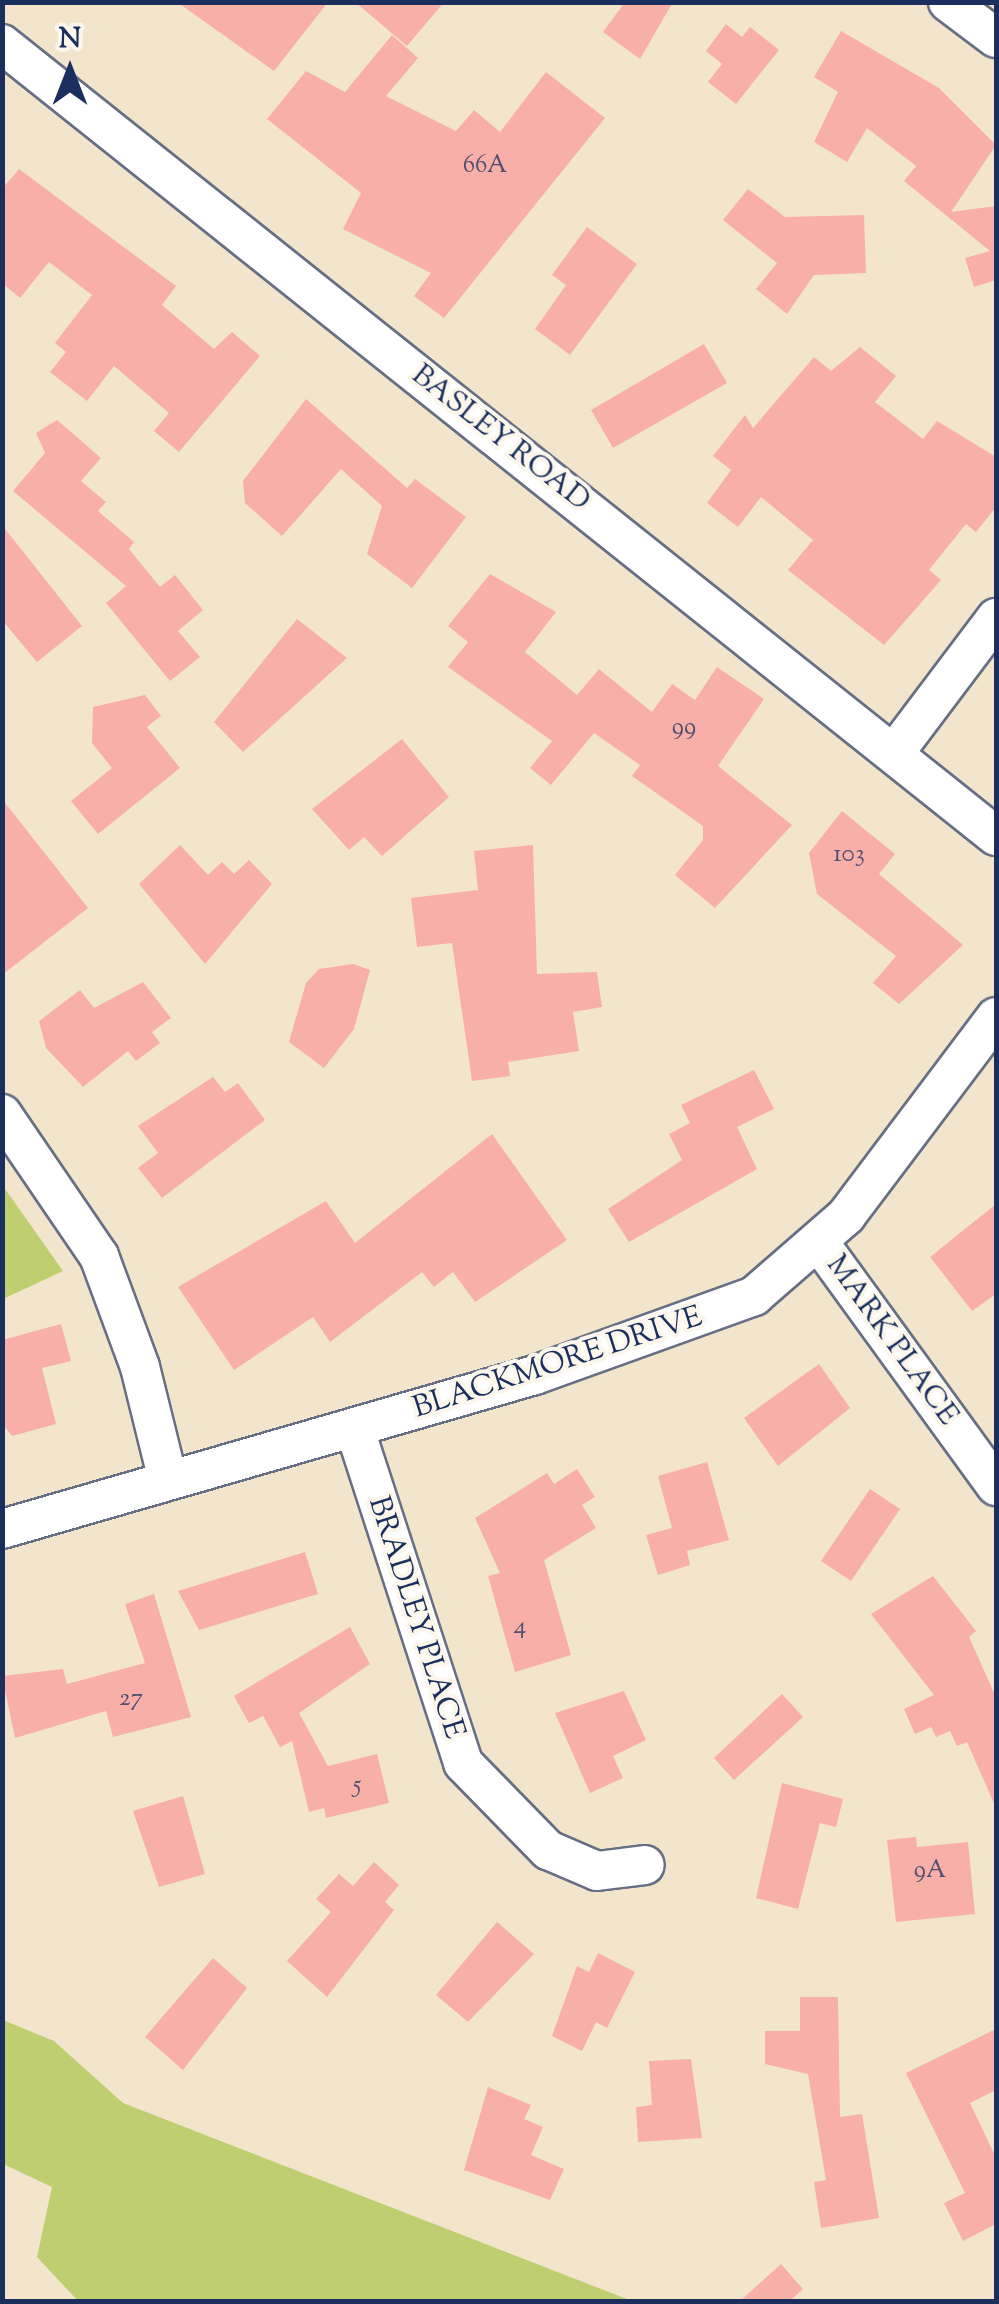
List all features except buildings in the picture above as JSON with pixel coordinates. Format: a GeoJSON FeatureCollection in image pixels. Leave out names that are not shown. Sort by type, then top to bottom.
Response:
{"type":"FeatureCollection","features":[{"type":"Feature","properties":{"kind":"street"},"geometry":{"type":"LineString","coordinates":[[948,2],[996,38]]}},
{"type":"Feature","properties":{"kind":"street","name":"BASLEY ROAD"},"geometry":{"type":"LineString","coordinates":[[2,44],[996,836]]}},
{"type":"Feature","properties":{"kind":"street"},"geometry":{"type":"LineString","coordinates":[[895,752],[996,618]]}},
{"type":"Feature","properties":{"kind":"street","name":"BLACKMORE DRIVE"},"geometry":{"type":"LineString","coordinates":[[2,1529],[355,1430],[704,1318],[754,1296],[821,1245],[996,1017]]}},
{"type":"Feature","properties":{"kind":"street"},"geometry":{"type":"LineString","coordinates":[[2,1114],[99,1256],[168,1480]]}},
{"type":"Feature","properties":{"kind":"street","name":"MARK PLACE"},"geometry":{"type":"LineString","coordinates":[[821,1245],[996,1486]]}},
{"type":"Feature","properties":{"kind":"street","name":"BRADLEY PLACE"},"geometry":{"type":"LineString","coordinates":[[355,1430],[464,1763],[548,1850],[597,1871],[645,1866]]}},
{"type":"Feature","properties":{"kind":"green space"},"geometry":{"type":"Polygon","coordinates":[[[3,1186],[63,1271],[3,1299],[3,1186]]]}},
{"type":"Feature","properties":{"kind":"green space"},"geometry":{"type":"Polygon","coordinates":[[[3,2020],[54,2041],[123,2103],[632,2301],[78,2301],[37,2257],[52,2187],[3,2164],[3,2020]]]}}]}
